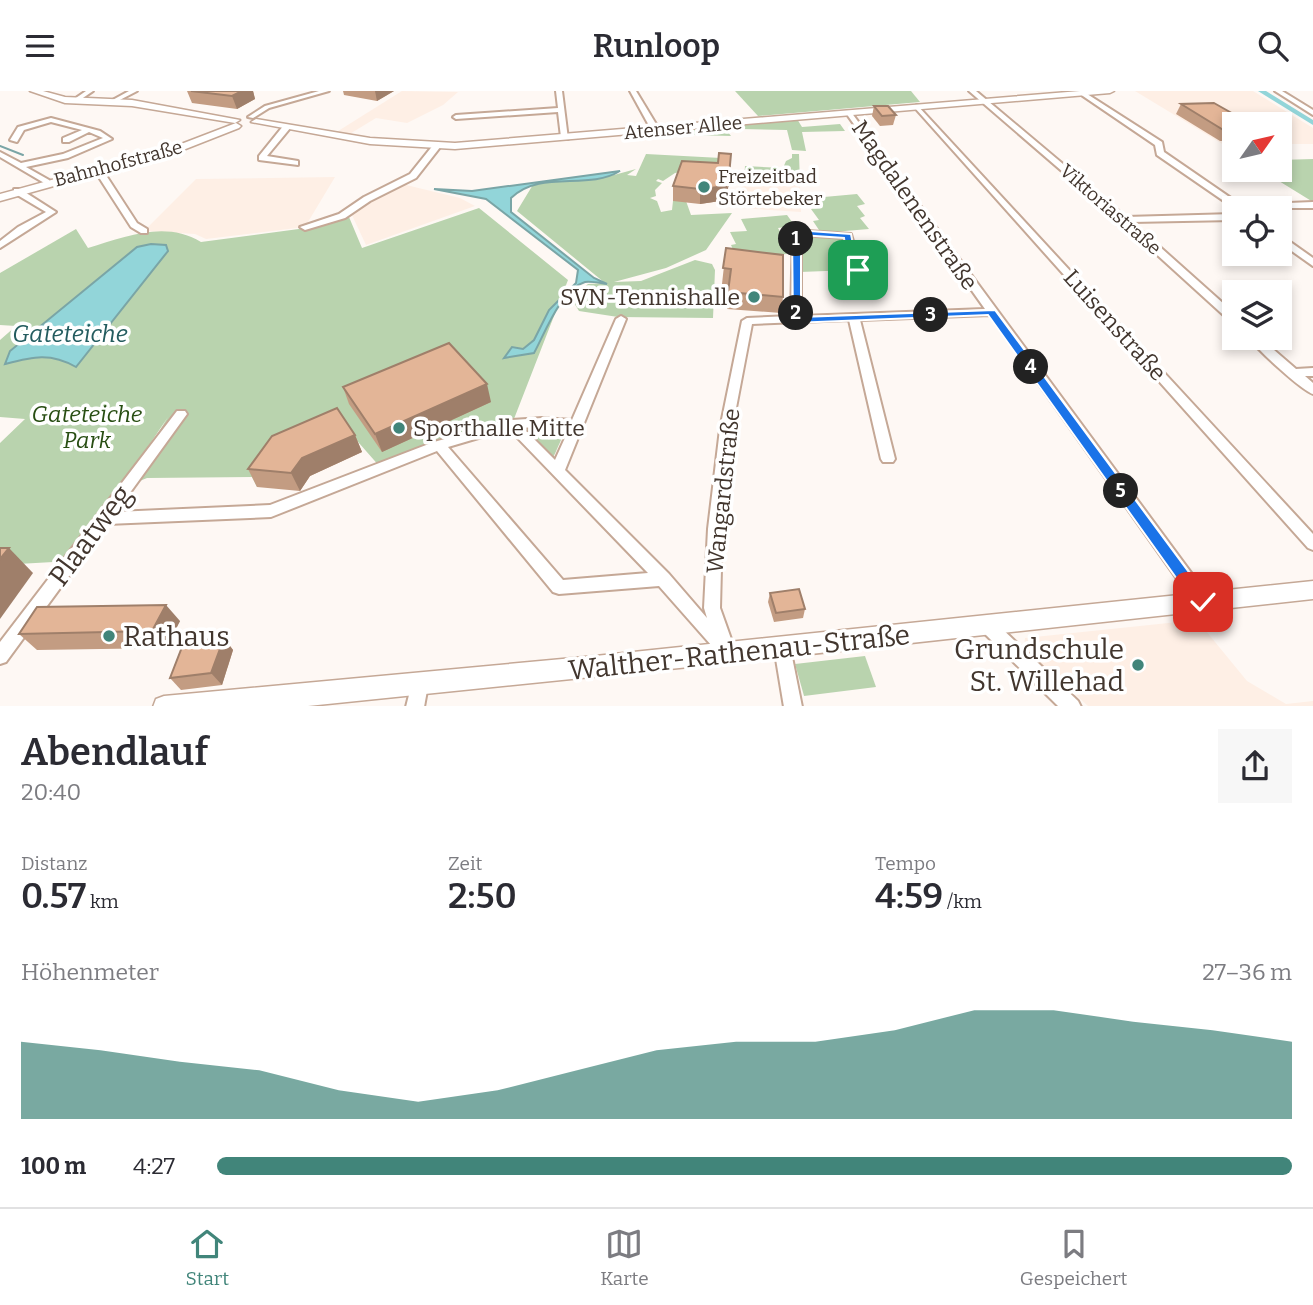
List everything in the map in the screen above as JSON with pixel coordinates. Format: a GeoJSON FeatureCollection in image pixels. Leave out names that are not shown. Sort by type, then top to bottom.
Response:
{"type":"FeatureCollection","features":[{"type":"Feature","properties":{"kind":"street"},"geometry":{"type":"LineString","coordinates":[[34,91],[75,101],[112,102],[236,123],[253,120],[267,107],[326,91]]}},
{"type":"Feature","properties":{"kind":"street"},"geometry":{"type":"LineString","coordinates":[[75,101],[90,91]]}},
{"type":"Feature","properties":{"kind":"street"},"geometry":{"type":"LineString","coordinates":[[112,102],[134,91]]}},
{"type":"Feature","properties":{"kind":"street"},"geometry":{"type":"LineString","coordinates":[[559,91],[565,137]]}},
{"type":"Feature","properties":{"kind":"street"},"geometry":{"type":"LineString","coordinates":[[634,91],[654,129]]}},
{"type":"Feature","properties":{"kind":"street","name":"Viktoriastraße"},"geometry":{"type":"LineString","coordinates":[[972,91],[1124,220],[1222,308]]}},
{"type":"Feature","properties":{"kind":"street","name":"Atenser Allee"},"geometry":{"type":"LineString","coordinates":[[253,120],[370,141],[437,146],[1110,91]]}},
{"type":"Feature","properties":{"kind":"street"},"geometry":{"type":"LineString","coordinates":[[1278,91],[1313,113]]}},
{"type":"Feature","properties":{"kind":"street"},"geometry":{"type":"LineString","coordinates":[[1082,93],[1159,144],[1160,153],[1222,196]]}},
{"type":"Feature","properties":{"kind":"street","name":"Luisenstraße"},"geometry":{"type":"LineString","coordinates":[[916,107],[1313,544]]}},
{"type":"Feature","properties":{"kind":"street"},"geometry":{"type":"LineString","coordinates":[[456,117],[561,110]]}},
{"type":"Feature","properties":{"kind":"street","name":"Magdalenenstraße"},"geometry":{"type":"LineString","coordinates":[[849,113],[1203,602]]}},
{"type":"Feature","properties":{"kind":"street"},"geometry":{"type":"LineString","coordinates":[[14,140],[21,129],[51,120],[70,128],[103,133],[108,139],[65,156],[23,165]]}},
{"type":"Feature","properties":{"kind":"street","name":"Bahnhofstraße"},"geometry":{"type":"LineString","coordinates":[[0,198],[46,182],[208,139],[236,123]]}},
{"type":"Feature","properties":{"kind":"street"},"geometry":{"type":"LineString","coordinates":[[287,127],[262,158],[295,163]]}},
{"type":"Feature","properties":{"kind":"street"},"geometry":{"type":"LineString","coordinates":[[66,140],[90,130]]}},
{"type":"Feature","properties":{"kind":"street"},"geometry":{"type":"LineString","coordinates":[[305,227],[342,216],[367,199],[413,176],[437,146]]}},
{"type":"Feature","properties":{"kind":"street"},"geometry":{"type":"LineString","coordinates":[[2,156],[23,165],[46,182]]}},
{"type":"Feature","properties":{"kind":"street"},"geometry":{"type":"LineString","coordinates":[[97,168],[134,225],[144,231]]}},
{"type":"Feature","properties":{"kind":"street"},"geometry":{"type":"LineString","coordinates":[[0,245],[21,229],[52,212],[17,191]]}},
{"type":"Feature","properties":{"kind":"street"},"geometry":{"type":"LineString","coordinates":[[1292,206],[1313,205]]}},
{"type":"Feature","properties":{"kind":"street"},"geometry":{"type":"LineString","coordinates":[[1124,220],[1222,217]]}},
{"type":"Feature","properties":{"kind":"street"},"geometry":{"type":"LineString","coordinates":[[865,277],[854,263],[848,236],[796,232],[796,320],[991,312]]}},
{"type":"Feature","properties":{"kind":"street"},"geometry":{"type":"LineString","coordinates":[[1292,247],[1312,262]]}},
{"type":"Feature","properties":{"kind":"street"},"geometry":{"type":"LineString","coordinates":[[557,472],[621,319]]}},
{"type":"Feature","properties":{"kind":"street"},"geometry":{"type":"LineString","coordinates":[[854,319],[888,459]]}},
{"type":"Feature","properties":{"kind":"street","name":"Wangardstraße"},"geometry":{"type":"LineString","coordinates":[[727,653],[712,608],[715,529],[726,429],[745,327],[747,321],[796,320]]}},
{"type":"Feature","properties":{"kind":"street"},"geometry":{"type":"LineString","coordinates":[[1267,350],[1313,390]]}},
{"type":"Feature","properties":{"kind":"street"},"geometry":{"type":"LineString","coordinates":[[1293,373],[1313,372]]}},
{"type":"Feature","properties":{"kind":"street","name":"Plaatweg"},"geometry":{"type":"LineString","coordinates":[[0,656],[181,414]]}},
{"type":"Feature","properties":{"kind":"street"},"geometry":{"type":"LineString","coordinates":[[103,518],[271,511],[439,445],[512,424],[542,422],[576,425]]}},
{"type":"Feature","properties":{"kind":"street"},"geometry":{"type":"LineString","coordinates":[[512,424],[663,579],[727,653]]}},
{"type":"Feature","properties":{"kind":"street"},"geometry":{"type":"LineString","coordinates":[[439,445],[559,587],[663,579]]}},
{"type":"Feature","properties":{"kind":"street","name":"Walther-Rathenau-Straße"},"geometry":{"type":"LineString","coordinates":[[164,706],[417,696],[727,653],[990,628],[1313,590]]}},
{"type":"Feature","properties":{"kind":"street"},"geometry":{"type":"LineString","coordinates":[[990,628],[1072,706]]}},
{"type":"Feature","properties":{"kind":"street"},"geometry":{"type":"LineString","coordinates":[[782,647],[793,706]]}},
{"type":"Feature","properties":{"kind":"shaded area"},"geometry":{"type":"Polygon","coordinates":[[[402,91],[458,92],[443,105],[407,123],[376,118],[348,135],[335,133],[402,91]]]}},
{"type":"Feature","properties":{"kind":"shaded area"},"geometry":{"type":"Polygon","coordinates":[[[1135,91],[1253,91],[1287,112],[1222,112],[1222,144],[1135,91]]]}},
{"type":"Feature","properties":{"kind":"shaded area"},"geometry":{"type":"Polygon","coordinates":[[[1292,115],[1313,128],[1313,144],[1292,144],[1292,115]]]}},
{"type":"Feature","properties":{"kind":"shaded area"},"geometry":{"type":"Polygon","coordinates":[[[335,177],[305,227],[206,239],[195,234],[144,231],[196,179],[335,177]]]}},
{"type":"Feature","properties":{"kind":"shaded area"},"geometry":{"type":"Polygon","coordinates":[[[742,183],[800,185],[801,212],[740,208],[742,183]]]}},
{"type":"Feature","properties":{"kind":"shaded area"},"geometry":{"type":"Polygon","coordinates":[[[402,184],[460,198],[475,206],[366,245],[351,213],[402,184]]]}},
{"type":"Feature","properties":{"kind":"shaded area","name":"Grundschule St. Willehad"},"geometry":{"type":"Polygon","coordinates":[[[1197,620],[1247,681],[1286,704],[1313,701],[1313,706],[1088,706],[1024,648],[1025,638],[1197,620]]]}},
{"type":"Feature","properties":{"kind":"green space"},"geometry":{"type":"Polygon","coordinates":[[[735,91],[911,91],[920,102],[758,116],[735,91]]]}},
{"type":"Feature","properties":{"kind":"green space"},"geometry":{"type":"Polygon","coordinates":[[[797,119],[802,127],[840,124],[845,131],[802,132],[806,151],[792,150],[787,130],[741,129],[739,125],[797,119]]]}},
{"type":"Feature","properties":{"kind":"green space"},"geometry":{"type":"Polygon","coordinates":[[[724,127],[731,136],[658,134],[657,131],[724,127]]]}},
{"type":"Feature","properties":{"kind":"green space"},"geometry":{"type":"Polygon","coordinates":[[[646,154],[721,158],[720,165],[675,173],[663,181],[658,179],[656,181],[662,183],[655,190],[656,196],[650,198],[657,201],[661,212],[672,210],[673,201],[686,201],[691,215],[732,213],[706,250],[666,268],[614,282],[641,281],[695,260],[712,264],[715,270],[713,318],[618,317],[579,311],[571,298],[588,284],[605,283],[517,211],[534,183],[614,175],[636,169],[627,175],[636,176],[646,154]]]}},
{"type":"Feature","properties":{"kind":"green space"},"geometry":{"type":"Polygon","coordinates":[[[792,154],[799,154],[800,184],[744,179],[745,166],[783,168],[786,161],[792,158],[792,154]]]}},
{"type":"Feature","properties":{"kind":"green space"},"geometry":{"type":"Polygon","coordinates":[[[1313,159],[1313,202],[1280,182],[1292,182],[1292,160],[1313,159]]]}},
{"type":"Feature","properties":{"kind":"green space"},"geometry":{"type":"Polygon","coordinates":[[[857,194],[865,204],[857,206],[865,216],[860,218],[869,229],[821,233],[813,221],[819,220],[811,209],[820,208],[813,198],[857,194]]]}},
{"type":"Feature","properties":{"kind":"green space","name":"Gateteiche Park"},"geometry":{"type":"Polygon","coordinates":[[[479,208],[568,280],[512,424],[381,468],[344,426],[280,453],[257,487],[252,477],[147,478],[125,487],[168,417],[71,561],[0,565],[0,443],[25,419],[0,417],[0,340],[16,326],[0,325],[0,273],[76,229],[88,248],[116,239],[159,231],[187,235],[201,242],[321,226],[349,217],[362,248],[479,208]],[[166,245],[10,351],[5,364],[42,357],[58,359],[76,367],[168,251],[166,245]]]}},
{"type":"Feature","properties":{"kind":"green space"},"geometry":{"type":"Polygon","coordinates":[[[787,215],[795,226],[778,228],[785,240],[780,241],[787,254],[737,258],[731,245],[736,244],[730,232],[747,231],[741,219],[787,215]]]}},
{"type":"Feature","properties":{"kind":"green space"},"geometry":{"type":"Polygon","coordinates":[[[798,233],[846,236],[848,258],[840,258],[842,262],[848,261],[852,270],[800,272],[798,233]]]}},
{"type":"Feature","properties":{"kind":"green space"},"geometry":{"type":"Polygon","coordinates":[[[558,427],[565,431],[553,458],[547,458],[521,428],[558,427]]]}},
{"type":"Feature","properties":{"kind":"green space"},"geometry":{"type":"Polygon","coordinates":[[[865,656],[876,687],[804,696],[795,664],[865,656]]]}},
{"type":"Feature","properties":{"kind":"water"},"geometry":{"type":"Polygon","coordinates":[[[620,171],[593,180],[536,184],[511,198],[511,212],[594,278],[607,284],[585,282],[576,286],[561,302],[534,353],[504,358],[512,347],[523,349],[534,340],[549,310],[576,283],[578,270],[486,199],[434,189],[472,191],[620,171]]]}},
{"type":"Feature","properties":{"kind":"water","name":"Gateteiche"},"geometry":{"type":"Polygon","coordinates":[[[166,245],[168,251],[76,367],[58,359],[41,357],[5,364],[10,351],[137,247],[166,245]]]}},
{"type":"Feature","properties":{"kind":"building"},"geometry":{"type":"Polygon","coordinates":[[[191,91],[242,91],[232,96],[191,91]]]}},
{"type":"Feature","properties":{"kind":"building"},"geometry":{"type":"Polygon","coordinates":[[[1214,103],[1230,112],[1222,112],[1222,129],[1181,104],[1214,103]]]}},
{"type":"Feature","properties":{"kind":"building"},"geometry":{"type":"Polygon","coordinates":[[[874,106],[888,106],[896,115],[882,116],[874,106]]]}},
{"type":"Feature","properties":{"kind":"building"},"geometry":{"type":"Polygon","coordinates":[[[719,153],[731,154],[728,186],[700,189],[673,186],[682,161],[718,163],[719,153]]]}},
{"type":"Feature","properties":{"kind":"building"},"geometry":{"type":"Polygon","coordinates":[[[726,248],[783,255],[783,297],[728,292],[731,269],[723,268],[726,248]]]}},
{"type":"Feature","properties":{"kind":"building","name":"Sporthalle Mitte"},"geometry":{"type":"Polygon","coordinates":[[[449,343],[487,384],[375,434],[343,387],[449,343]]]}},
{"type":"Feature","properties":{"kind":"building"},"geometry":{"type":"Polygon","coordinates":[[[337,408],[355,435],[302,458],[291,473],[248,469],[272,436],[337,408]]]}},
{"type":"Feature","properties":{"kind":"building"},"geometry":{"type":"Polygon","coordinates":[[[0,548],[9,548],[0,559],[0,548]]]}},
{"type":"Feature","properties":{"kind":"building"},"geometry":{"type":"Polygon","coordinates":[[[799,589],[805,609],[776,613],[770,593],[799,589]]]}},
{"type":"Feature","properties":{"kind":"building"},"geometry":{"type":"Polygon","coordinates":[[[166,605],[152,631],[19,634],[37,607],[166,605]]]}},
{"type":"Feature","properties":{"kind":"building"},"geometry":{"type":"Polygon","coordinates":[[[224,638],[211,673],[170,678],[184,642],[224,638]]]}},
{"type":"Feature","properties":{"kind":"waterway"},"geometry":{"type":"LineString","coordinates":[[1261,91],[1313,123]]}},
{"type":"Feature","properties":{"kind":"waterway"},"geometry":{"type":"LineString","coordinates":[[0,146],[23,155]]}},
{"type":"Feature","properties":{"kind":"place","name":"Freizeitbad Störtebeker"},"geometry":{"type":"Point","coordinates":[704,187]}},
{"type":"Feature","properties":{"kind":"place","name":"SVN-Tennishalle"},"geometry":{"type":"Point","coordinates":[754,297]}},
{"type":"Feature","properties":{"kind":"place","name":"Sporthalle Mitte"},"geometry":{"type":"Point","coordinates":[399,428]}},
{"type":"Feature","properties":{"kind":"place","name":"Rathaus"},"geometry":{"type":"Point","coordinates":[109,636]}},
{"type":"Feature","properties":{"kind":"place","name":"Grundschule St. Willehad"},"geometry":{"type":"Point","coordinates":[1138,665]}},
{"type":"Feature","properties":{"kind":"route"},"geometry":{"type":"LineString","coordinates":[[858,270],[851,255],[848,236],[796,232],[796,320],[991,312],[1203,602]]}}]}
